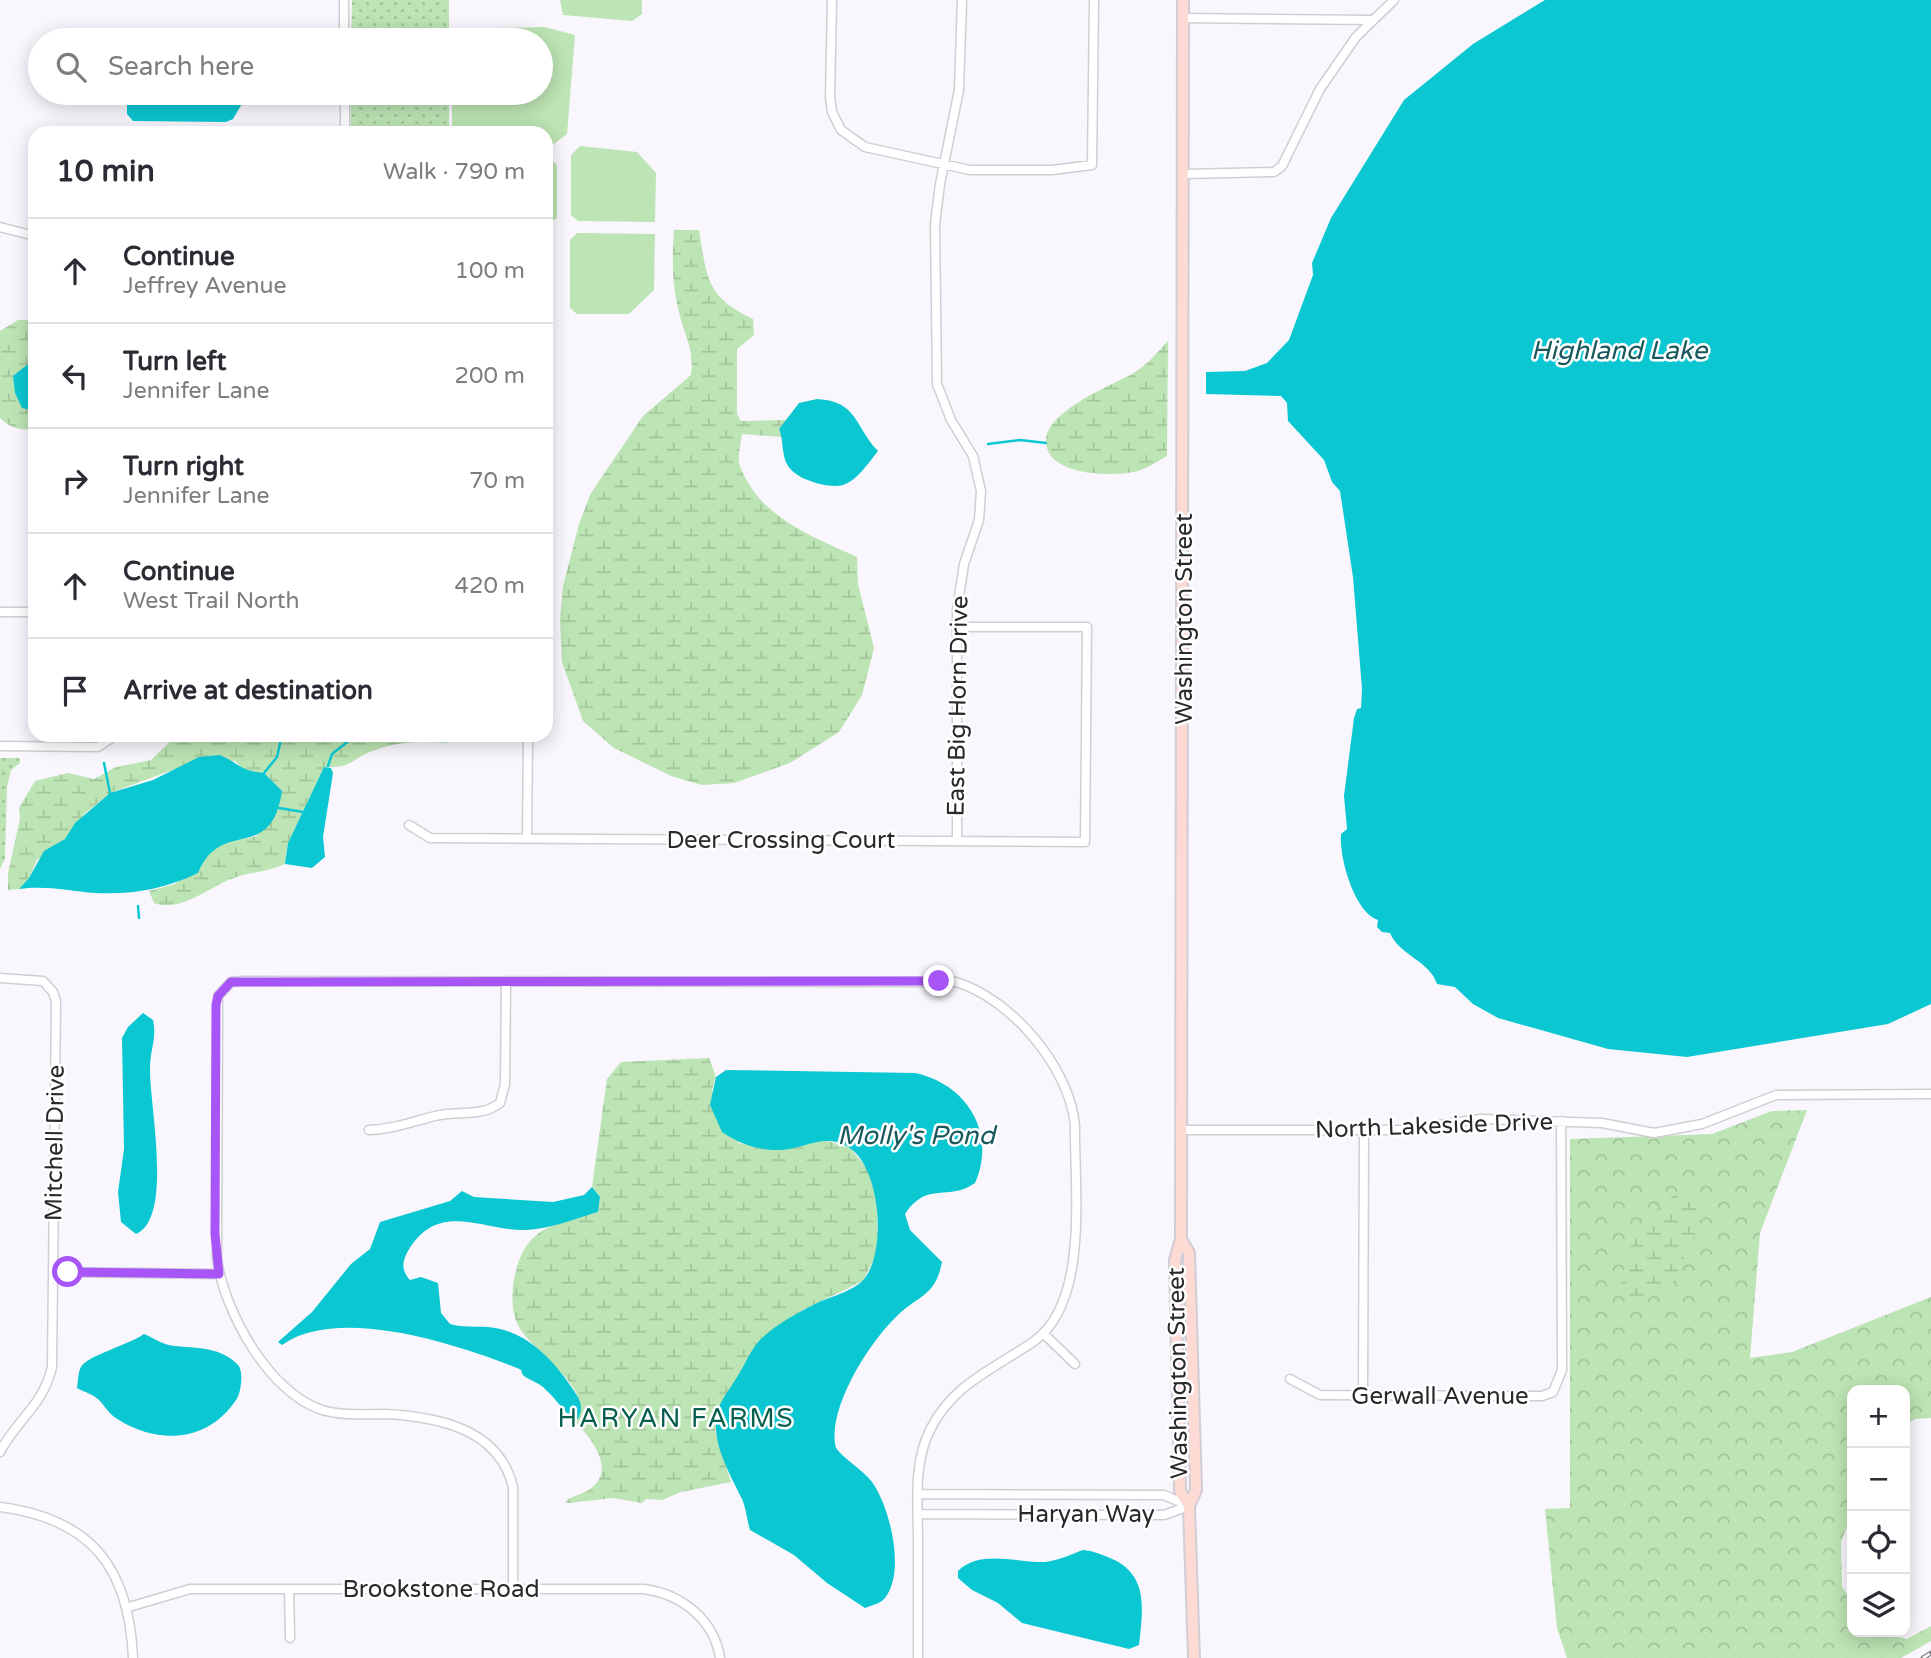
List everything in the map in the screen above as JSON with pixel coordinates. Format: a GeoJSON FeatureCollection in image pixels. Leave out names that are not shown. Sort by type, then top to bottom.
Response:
{"type":"FeatureCollection","features":[{"type":"Feature","properties":{"kind":"main road","name":"Washington Street"},"geometry":{"type":"LineString","coordinates":[[1183,0],[1185,174],[1181,1239],[1189,1253],[1190,1281],[1196,1490],[1189,1506],[1194,1658]]}},
{"type":"Feature","properties":{"kind":"street"},"geometry":{"type":"LineString","coordinates":[[344,0],[344,28]]}},
{"type":"Feature","properties":{"kind":"street"},"geometry":{"type":"LineString","coordinates":[[832,0],[830,97],[832,112],[841,130],[865,147],[970,170],[1052,170],[1092,165],[1094,0]]}},
{"type":"Feature","properties":{"kind":"street","name":"East Big Horn Drive"},"geometry":{"type":"LineString","coordinates":[[957,841],[959,587],[977,527],[981,491],[973,456],[943,404],[934,368],[935,224],[959,90],[962,0]]}},
{"type":"Feature","properties":{"kind":"street"},"geometry":{"type":"LineString","coordinates":[[1185,174],[1274,172],[1282,166],[1320,89],[1356,37],[1394,0]]}},
{"type":"Feature","properties":{"kind":"street"},"geometry":{"type":"LineString","coordinates":[[1183,18],[1373,20]]}},
{"type":"Feature","properties":{"kind":"street"},"geometry":{"type":"LineString","coordinates":[[345,105],[345,126]]}},
{"type":"Feature","properties":{"kind":"street"},"geometry":{"type":"LineString","coordinates":[[0,227],[28,234]]}},
{"type":"Feature","properties":{"kind":"street"},"geometry":{"type":"LineString","coordinates":[[0,612],[28,612]]}},
{"type":"Feature","properties":{"kind":"street","name":"Deer Crossing Court"},"geometry":{"type":"LineString","coordinates":[[409,825],[430,838],[1085,842],[1087,627],[957,627]]}},
{"type":"Feature","properties":{"kind":"street"},"geometry":{"type":"LineString","coordinates":[[0,747],[98,747],[106,742]]}},
{"type":"Feature","properties":{"kind":"street"},"geometry":{"type":"LineString","coordinates":[[527,839],[528,742]]}},
{"type":"Feature","properties":{"kind":"street","name":"Mitchell Drive"},"geometry":{"type":"LineString","coordinates":[[0,978],[32,978],[50,986],[56,1002],[54,1272],[49,1380],[43,1396],[8,1436],[0,1452]]}},
{"type":"Feature","properties":{"kind":"street"},"geometry":{"type":"LineString","coordinates":[[369,1130],[393,1129],[452,1113],[484,1112],[500,1103],[505,1084],[506,981]]}},
{"type":"Feature","properties":{"kind":"street"},"geometry":{"type":"LineString","coordinates":[[513,1589],[513,1487],[510,1474],[495,1448],[477,1435],[440,1423],[389,1414],[335,1414],[300,1400],[271,1373],[241,1330],[219,1274],[215,1234],[218,996],[231,982],[956,982],[985,993],[1013,1016],[1058,1071],[1073,1104],[1073,1273],[1062,1310],[1044,1334],[981,1374],[949,1400],[923,1446],[918,1494],[918,1658]]}},
{"type":"Feature","properties":{"kind":"street","name":"North Lakeside Drive"},"geometry":{"type":"LineString","coordinates":[[1182,1130],[1426,1128],[1452,1121],[1481,1119],[1602,1123],[1654,1133],[1720,1118],[1776,1096],[1931,1094]]}},
{"type":"Feature","properties":{"kind":"street","name":"Gerwall Avenue"},"geometry":{"type":"LineString","coordinates":[[1290,1379],[1320,1395],[1548,1394],[1561,1380],[1561,1121]]}},
{"type":"Feature","properties":{"kind":"street"},"geometry":{"type":"LineString","coordinates":[[1363,1396],[1364,1130]]}},
{"type":"Feature","properties":{"kind":"street"},"geometry":{"type":"LineString","coordinates":[[54,1272],[219,1274]]}},
{"type":"Feature","properties":{"kind":"street"},"geometry":{"type":"LineString","coordinates":[[1044,1334],[1075,1364]]}},
{"type":"Feature","properties":{"kind":"street","name":"Haryan Way"},"geometry":{"type":"LineString","coordinates":[[918,1494],[1164,1495],[1189,1506]]}},
{"type":"Feature","properties":{"kind":"street","name":"Haryan Way"},"geometry":{"type":"LineString","coordinates":[[918,1510],[1164,1515],[1189,1506]]}},
{"type":"Feature","properties":{"kind":"street"},"geometry":{"type":"LineString","coordinates":[[0,1507],[52,1518],[80,1534],[115,1574],[129,1607],[133,1658]]}},
{"type":"Feature","properties":{"kind":"street","name":"Brookstone Road"},"geometry":{"type":"LineString","coordinates":[[129,1607],[190,1589],[661,1591],[679,1599],[705,1621],[713,1635],[720,1658]]}},
{"type":"Feature","properties":{"kind":"street"},"geometry":{"type":"LineString","coordinates":[[289,1589],[290,1638]]}},
{"type":"Feature","properties":{"kind":"green space"},"geometry":{"type":"Polygon","coordinates":[[[352,0],[449,0],[449,28],[351,28],[352,0]]]}},
{"type":"Feature","properties":{"kind":"green space"},"geometry":{"type":"Polygon","coordinates":[[[560,0],[642,0],[642,14],[632,21],[563,15],[560,0]]]}},
{"type":"Feature","properties":{"kind":"green space"},"geometry":{"type":"Polygon","coordinates":[[[553,29],[575,35],[567,134],[553,145],[553,126],[452,126],[452,105],[553,105],[553,29]]]}},
{"type":"Feature","properties":{"kind":"green space"},"geometry":{"type":"Polygon","coordinates":[[[351,105],[449,105],[449,126],[351,126],[351,105]]]}},
{"type":"Feature","properties":{"kind":"green space"},"geometry":{"type":"Polygon","coordinates":[[[580,146],[637,152],[656,173],[655,222],[578,221],[571,215],[571,155],[580,146]]]}},
{"type":"Feature","properties":{"kind":"green space"},"geometry":{"type":"Polygon","coordinates":[[[553,162],[557,165],[557,218],[553,220],[553,162]]]}},
{"type":"Feature","properties":{"kind":"green space"},"geometry":{"type":"Polygon","coordinates":[[[674,230],[699,230],[707,273],[717,294],[726,303],[753,319],[754,335],[737,349],[737,414],[741,421],[786,420],[779,429],[782,437],[742,434],[740,466],[749,484],[773,512],[788,523],[857,557],[858,584],[874,648],[862,695],[839,732],[790,763],[734,783],[702,785],[671,776],[614,748],[583,721],[562,662],[560,620],[563,586],[579,524],[591,493],[643,416],[691,375],[690,350],[675,292],[674,230]]]}},
{"type":"Feature","properties":{"kind":"green space"},"geometry":{"type":"Polygon","coordinates":[[[577,233],[655,234],[654,290],[629,314],[577,314],[570,308],[570,240],[577,233]]]}},
{"type":"Feature","properties":{"kind":"green space"},"geometry":{"type":"Polygon","coordinates":[[[18,320],[28,320],[28,364],[22,407],[28,409],[28,429],[16,428],[0,418],[0,331],[18,320]]]}},
{"type":"Feature","properties":{"kind":"green space"},"geometry":{"type":"Polygon","coordinates":[[[1168,341],[1167,456],[1138,471],[1114,474],[1083,472],[1057,462],[1049,453],[1046,441],[1056,420],[1081,401],[1137,371],[1168,341]]]}},
{"type":"Feature","properties":{"kind":"green space"},"geometry":{"type":"Polygon","coordinates":[[[170,742],[420,742],[384,747],[347,764],[324,767],[288,843],[285,864],[231,879],[184,902],[174,905],[154,903],[149,891],[175,884],[222,843],[257,836],[246,772],[235,761],[175,769],[110,793],[84,814],[65,839],[37,860],[29,878],[19,889],[8,890],[8,873],[20,819],[19,808],[35,781],[68,773],[94,779],[116,767],[151,760],[170,742]]]}},
{"type":"Feature","properties":{"kind":"green space"},"geometry":{"type":"Polygon","coordinates":[[[0,758],[20,758],[20,763],[11,770],[7,787],[5,858],[0,869],[0,758]]]}},
{"type":"Feature","properties":{"kind":"green space"},"geometry":{"type":"Polygon","coordinates":[[[709,1058],[716,1077],[712,1090],[739,1143],[782,1150],[825,1140],[850,1148],[867,1168],[876,1196],[878,1237],[875,1257],[863,1281],[803,1310],[760,1340],[738,1376],[715,1431],[731,1482],[681,1492],[662,1500],[646,1499],[642,1503],[613,1498],[568,1503],[565,1502],[587,1491],[598,1481],[601,1463],[594,1445],[576,1422],[580,1410],[578,1397],[571,1384],[526,1337],[516,1321],[512,1295],[520,1258],[535,1236],[544,1230],[598,1212],[600,1197],[592,1187],[607,1079],[621,1062],[709,1058]]]}},
{"type":"Feature","properties":{"kind":"green space"},"geometry":{"type":"Polygon","coordinates":[[[1807,1110],[1760,1233],[1750,1358],[1792,1352],[1931,1297],[1931,1418],[1915,1419],[1910,1422],[1910,1385],[1847,1385],[1847,1527],[1841,1542],[1842,1586],[1847,1595],[1847,1637],[1907,1639],[1931,1626],[1931,1641],[1901,1658],[1567,1658],[1557,1628],[1545,1509],[1570,1508],[1570,1139],[1712,1134],[1772,1111],[1807,1110]]]}},
{"type":"Feature","properties":{"kind":"green space"},"geometry":{"type":"Polygon","coordinates":[[[1683,1187],[1699,1199],[1702,1220],[1669,1289],[1644,1300],[1629,1298],[1621,1286],[1634,1240],[1648,1219],[1683,1187]]]}},
{"type":"Feature","properties":{"kind":"water","name":"Highland Lake"},"geometry":{"type":"Polygon","coordinates":[[[1545,0],[1931,0],[1931,1004],[1888,1024],[1687,1057],[1608,1049],[1498,1018],[1473,1004],[1455,987],[1437,984],[1428,969],[1400,947],[1390,933],[1382,932],[1377,927],[1378,920],[1369,915],[1362,906],[1350,883],[1341,834],[1347,829],[1344,796],[1354,718],[1357,709],[1361,708],[1362,689],[1353,577],[1340,491],[1332,482],[1324,460],[1288,421],[1287,403],[1281,396],[1206,394],[1206,372],[1245,371],[1267,363],[1289,340],[1313,275],[1312,263],[1331,218],[1404,100],[1473,44],[1545,0]]]}},
{"type":"Feature","properties":{"kind":"water"},"geometry":{"type":"Polygon","coordinates":[[[127,105],[241,105],[233,119],[226,122],[133,121],[127,114],[127,105]]]}},
{"type":"Feature","properties":{"kind":"water"},"geometry":{"type":"Polygon","coordinates":[[[28,364],[28,409],[22,408],[15,393],[13,376],[28,364]]]}},
{"type":"Feature","properties":{"kind":"water"},"geometry":{"type":"Polygon","coordinates":[[[817,399],[840,404],[848,410],[878,451],[858,475],[843,485],[829,486],[805,479],[792,471],[784,457],[779,429],[799,403],[817,399]]]}},
{"type":"Feature","properties":{"kind":"water"},"geometry":{"type":"Polygon","coordinates":[[[220,755],[245,769],[264,773],[282,791],[276,813],[268,827],[257,834],[220,847],[208,856],[198,873],[161,887],[109,893],[48,888],[19,889],[29,878],[44,851],[65,839],[75,823],[110,793],[153,780],[199,757],[220,755]]]}},
{"type":"Feature","properties":{"kind":"water"},"geometry":{"type":"Polygon","coordinates":[[[324,767],[331,768],[333,773],[323,837],[325,857],[312,868],[285,864],[288,843],[324,767]]]}},
{"type":"Feature","properties":{"kind":"water"},"geometry":{"type":"Polygon","coordinates":[[[143,1013],[153,1020],[154,1027],[150,1068],[157,1183],[154,1206],[147,1224],[136,1234],[121,1222],[118,1192],[124,1149],[122,1038],[128,1027],[143,1013]]]}},
{"type":"Feature","properties":{"kind":"water","name":"Molly's Pond"},"geometry":{"type":"Polygon","coordinates":[[[726,1070],[915,1073],[933,1079],[963,1099],[973,1113],[979,1129],[981,1164],[975,1183],[956,1191],[922,1197],[905,1214],[910,1230],[942,1262],[935,1283],[903,1310],[873,1344],[843,1397],[837,1416],[836,1448],[864,1473],[879,1493],[893,1540],[895,1556],[891,1587],[883,1600],[865,1608],[827,1583],[794,1555],[750,1530],[743,1503],[719,1447],[716,1425],[718,1409],[723,1399],[759,1341],[786,1320],[849,1290],[864,1279],[876,1250],[878,1230],[874,1190],[859,1157],[840,1143],[823,1141],[791,1149],[765,1149],[743,1143],[722,1132],[710,1105],[716,1077],[726,1070]]]}},
{"type":"Feature","properties":{"kind":"water"},"geometry":{"type":"Polygon","coordinates":[[[592,1187],[600,1197],[598,1212],[560,1224],[519,1230],[467,1222],[435,1225],[421,1234],[408,1251],[403,1266],[410,1280],[421,1277],[438,1283],[441,1313],[450,1324],[501,1329],[526,1340],[547,1357],[580,1401],[581,1409],[576,1422],[544,1388],[524,1376],[519,1369],[434,1340],[367,1328],[335,1328],[306,1333],[282,1345],[278,1342],[312,1312],[351,1264],[370,1249],[380,1222],[450,1201],[462,1191],[474,1197],[553,1202],[584,1195],[592,1187]]]}},
{"type":"Feature","properties":{"kind":"water"},"geometry":{"type":"Polygon","coordinates":[[[144,1334],[170,1345],[216,1352],[238,1365],[241,1377],[239,1393],[225,1414],[197,1431],[166,1436],[134,1428],[119,1420],[98,1399],[77,1388],[80,1369],[85,1363],[144,1334]]]}},
{"type":"Feature","properties":{"kind":"water"},"geometry":{"type":"Polygon","coordinates":[[[1083,1550],[1110,1558],[1132,1573],[1141,1594],[1139,1645],[1129,1649],[1022,1623],[998,1603],[972,1590],[958,1578],[958,1571],[977,1560],[1045,1562],[1083,1550]]]}},
{"type":"Feature","properties":{"kind":"waterway"},"geometry":{"type":"LineString","coordinates":[[988,444],[1020,440],[1046,443]]}},
{"type":"Feature","properties":{"kind":"waterway"},"geometry":{"type":"LineString","coordinates":[[264,773],[277,757],[280,742]]}},
{"type":"Feature","properties":{"kind":"waterway"},"geometry":{"type":"LineString","coordinates":[[328,766],[332,754],[347,742]]}},
{"type":"Feature","properties":{"kind":"waterway"},"geometry":{"type":"LineString","coordinates":[[104,763],[110,793]]}},
{"type":"Feature","properties":{"kind":"waterway"},"geometry":{"type":"LineString","coordinates":[[279,808],[303,812]]}},
{"type":"Feature","properties":{"kind":"waterway"},"geometry":{"type":"LineString","coordinates":[[138,906],[139,918]]}},
{"type":"Feature","properties":{"kind":"railway"},"geometry":{"type":"LineString","coordinates":[[1923,1658],[1931,1653]]}},
{"type":"Feature","properties":{"kind":"district","name":"HARYAN FARMS"},"geometry":{"type":"Point","coordinates":[676,1418]}},
{"type":"Feature","properties":{"kind":"route"},"geometry":{"type":"LineString","coordinates":[[68,1272],[219,1274],[215,1234],[216,1005],[218,996],[231,982],[939,981]]}}]}
